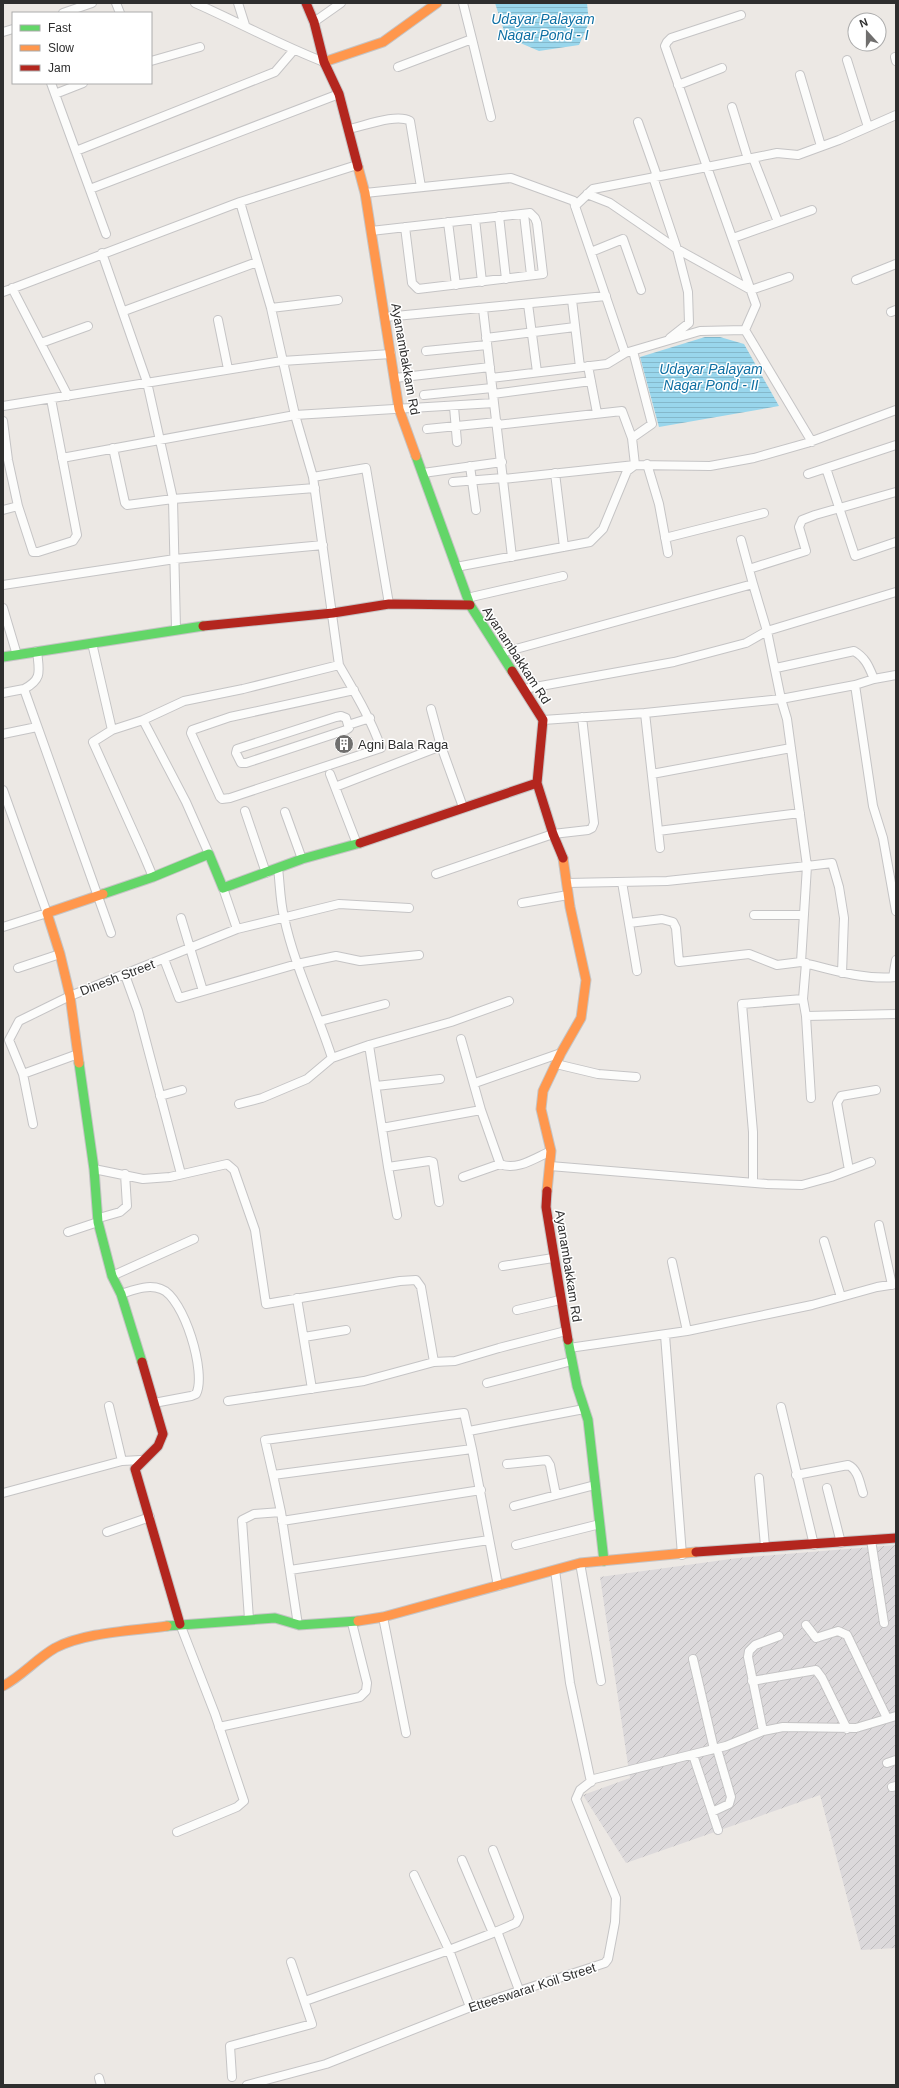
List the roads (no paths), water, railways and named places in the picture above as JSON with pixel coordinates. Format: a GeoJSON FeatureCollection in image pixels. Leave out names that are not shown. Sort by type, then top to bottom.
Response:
{"type":"FeatureCollection","features":[{"type":"Feature","properties":{"kind":"street"},"geometry":{"type":"LineString","coordinates":[[67,12],[92,3]]}},
{"type":"Feature","properties":{"kind":"street"},"geometry":{"type":"LineString","coordinates":[[195,3],[293,50],[324,62],[383,42],[437,3]]}},
{"type":"Feature","properties":{"kind":"street"},"geometry":{"type":"LineString","coordinates":[[238,3],[245,26]]}},
{"type":"Feature","properties":{"kind":"street","name":"Ayanambakkam Rd"},"geometry":{"type":"LineString","coordinates":[[306,3],[314,22],[324,62],[339,94],[365,193],[395,378],[398,410],[469,601],[543,720],[537,783],[553,834],[564,861],[568,895],[586,980],[581,1018],[561,1053],[543,1091],[542,1109],[551,1151],[546,1207],[553,1258],[566,1331],[577,1386],[588,1420],[604,1561]]}},
{"type":"Feature","properties":{"kind":"street"},"geometry":{"type":"LineString","coordinates":[[314,22],[341,3]]}},
{"type":"Feature","properties":{"kind":"street"},"geometry":{"type":"LineString","coordinates":[[463,3],[491,117]]}},
{"type":"Feature","properties":{"kind":"street"},"geometry":{"type":"LineString","coordinates":[[741,15],[671,38],[667,42],[666,50],[707,167],[734,238],[756,304],[745,330]]}},
{"type":"Feature","properties":{"kind":"street"},"geometry":{"type":"LineString","coordinates":[[398,67],[472,39]]}},
{"type":"Feature","properties":{"kind":"street"},"geometry":{"type":"LineString","coordinates":[[152,61],[200,46]]}},
{"type":"Feature","properties":{"kind":"street"},"geometry":{"type":"LineString","coordinates":[[76,151],[275,72],[293,50]]}},
{"type":"Feature","properties":{"kind":"street"},"geometry":{"type":"LineString","coordinates":[[847,60],[868,127]]}},
{"type":"Feature","properties":{"kind":"street"},"geometry":{"type":"LineString","coordinates":[[678,85],[722,68]]}},
{"type":"Feature","properties":{"kind":"street"},"geometry":{"type":"LineString","coordinates":[[800,75],[821,146]]}},
{"type":"Feature","properties":{"kind":"street"},"geometry":{"type":"LineString","coordinates":[[51,84],[106,234]]}},
{"type":"Feature","properties":{"kind":"street"},"geometry":{"type":"LineString","coordinates":[[55,94],[80,84]]}},
{"type":"Feature","properties":{"kind":"street"},"geometry":{"type":"LineString","coordinates":[[90,189],[339,94]]}},
{"type":"Feature","properties":{"kind":"street"},"geometry":{"type":"LineString","coordinates":[[732,107],[751,158],[778,222]]}},
{"type":"Feature","properties":{"kind":"street"},"geometry":{"type":"LineString","coordinates":[[575,206],[593,189],[777,153],[798,155],[896,115]]}},
{"type":"Feature","properties":{"kind":"street"},"geometry":{"type":"LineString","coordinates":[[349,129],[392,119],[406,118],[410,121],[422,187]]}},
{"type":"Feature","properties":{"kind":"street"},"geometry":{"type":"LineString","coordinates":[[638,122],[677,249],[688,292],[689,323],[666,341]]}},
{"type":"Feature","properties":{"kind":"street"},"geometry":{"type":"LineString","coordinates":[[3,292],[102,253],[240,202],[357,165]]}},
{"type":"Feature","properties":{"kind":"street"},"geometry":{"type":"LineString","coordinates":[[365,193],[511,178],[574,201],[606,296],[629,352],[652,424],[632,438]]}},
{"type":"Feature","properties":{"kind":"street"},"geometry":{"type":"LineString","coordinates":[[587,194],[610,203],[677,249],[751,290],[789,277]]}},
{"type":"Feature","properties":{"kind":"street"},"geometry":{"type":"LineString","coordinates":[[240,202],[271,308],[295,415],[313,477],[339,665],[354,690],[370,718],[381,748],[230,798],[222,799],[220,797],[191,733],[192,730],[230,717],[354,690]]}},
{"type":"Feature","properties":{"kind":"street"},"geometry":{"type":"LineString","coordinates":[[734,238],[812,210]]}},
{"type":"Feature","properties":{"kind":"street"},"geometry":{"type":"LineString","coordinates":[[371,231],[498,216],[530,213],[535,218],[543,274],[428,289],[415,288],[412,283],[405,227]]}},
{"type":"Feature","properties":{"kind":"street"},"geometry":{"type":"LineString","coordinates":[[524,214],[531,276]]}},
{"type":"Feature","properties":{"kind":"street"},"geometry":{"type":"LineString","coordinates":[[498,216],[506,279]]}},
{"type":"Feature","properties":{"kind":"street"},"geometry":{"type":"LineString","coordinates":[[475,219],[482,282]]}},
{"type":"Feature","properties":{"kind":"street"},"geometry":{"type":"LineString","coordinates":[[448,222],[456,285]]}},
{"type":"Feature","properties":{"kind":"street"},"geometry":{"type":"LineString","coordinates":[[591,252],[623,239],[641,290]]}},
{"type":"Feature","properties":{"kind":"street"},"geometry":{"type":"LineString","coordinates":[[102,253],[124,311],[148,382],[173,499],[176,629]]}},
{"type":"Feature","properties":{"kind":"street"},"geometry":{"type":"LineString","coordinates":[[124,311],[257,262]]}},
{"type":"Feature","properties":{"kind":"street"},"geometry":{"type":"LineString","coordinates":[[856,280],[896,264]]}},
{"type":"Feature","properties":{"kind":"street"},"geometry":{"type":"LineString","coordinates":[[12,288],[68,396]]}},
{"type":"Feature","properties":{"kind":"street"},"geometry":{"type":"LineString","coordinates":[[385,317],[483,309],[606,296]]}},
{"type":"Feature","properties":{"kind":"street"},"geometry":{"type":"LineString","coordinates":[[271,308],[338,300]]}},
{"type":"Feature","properties":{"kind":"street"},"geometry":{"type":"LineString","coordinates":[[572,300],[575,327],[584,366],[591,381],[597,414]]}},
{"type":"Feature","properties":{"kind":"street"},"geometry":{"type":"LineString","coordinates":[[528,304],[537,372]]}},
{"type":"Feature","properties":{"kind":"street"},"geometry":{"type":"LineString","coordinates":[[483,309],[512,557]]}},
{"type":"Feature","properties":{"kind":"street"},"geometry":{"type":"LineString","coordinates":[[218,320],[228,369]]}},
{"type":"Feature","properties":{"kind":"street"},"geometry":{"type":"LineString","coordinates":[[41,343],[88,326]]}},
{"type":"Feature","properties":{"kind":"street"},"geometry":{"type":"LineString","coordinates":[[426,351],[575,327]]}},
{"type":"Feature","properties":{"kind":"street"},"geometry":{"type":"LineString","coordinates":[[491,378],[607,364],[629,352],[700,330],[745,330]]}},
{"type":"Feature","properties":{"kind":"street"},"geometry":{"type":"LineString","coordinates":[[745,330],[812,442]]}},
{"type":"Feature","properties":{"kind":"street"},"geometry":{"type":"LineString","coordinates":[[3,406],[282,361],[391,354]]}},
{"type":"Feature","properties":{"kind":"street"},"geometry":{"type":"LineString","coordinates":[[395,378],[490,367]]}},
{"type":"Feature","properties":{"kind":"street"},"geometry":{"type":"LineString","coordinates":[[424,395],[493,391],[591,381]]}},
{"type":"Feature","properties":{"kind":"street"},"geometry":{"type":"LineString","coordinates":[[3,421],[6,460],[18,506],[33,552],[38,552],[73,541],[77,535],[50,399]]}},
{"type":"Feature","properties":{"kind":"street"},"geometry":{"type":"LineString","coordinates":[[62,458],[295,415],[350,410],[398,410],[494,403]]}},
{"type":"Feature","properties":{"kind":"street"},"geometry":{"type":"LineString","coordinates":[[454,407],[457,442]]}},
{"type":"Feature","properties":{"kind":"street"},"geometry":{"type":"LineString","coordinates":[[453,482],[648,464],[710,466],[754,458],[812,442],[896,410]]}},
{"type":"Feature","properties":{"kind":"street"},"geometry":{"type":"LineString","coordinates":[[427,429],[622,411],[632,438],[635,465]]}},
{"type":"Feature","properties":{"kind":"street"},"geometry":{"type":"LineString","coordinates":[[808,474],[896,445]]}},
{"type":"Feature","properties":{"kind":"street"},"geometry":{"type":"LineString","coordinates":[[113,448],[126,504],[314,488]]}},
{"type":"Feature","properties":{"kind":"street"},"geometry":{"type":"LineString","coordinates":[[423,474],[502,462]]}},
{"type":"Feature","properties":{"kind":"street"},"geometry":{"type":"LineString","coordinates":[[648,464],[668,553]]}},
{"type":"Feature","properties":{"kind":"street"},"geometry":{"type":"LineString","coordinates":[[456,567],[590,542],[603,529],[627,470],[635,465]]}},
{"type":"Feature","properties":{"kind":"street"},"geometry":{"type":"LineString","coordinates":[[470,466],[476,510]]}},
{"type":"Feature","properties":{"kind":"street"},"geometry":{"type":"LineString","coordinates":[[313,477],[366,468],[389,604]]}},
{"type":"Feature","properties":{"kind":"street"},"geometry":{"type":"LineString","coordinates":[[826,468],[855,556],[896,542]]}},
{"type":"Feature","properties":{"kind":"street"},"geometry":{"type":"LineString","coordinates":[[555,473],[564,547]]}},
{"type":"Feature","properties":{"kind":"street"},"geometry":{"type":"LineString","coordinates":[[750,569],[806,551],[798,527],[802,520],[896,492]]}},
{"type":"Feature","properties":{"kind":"street"},"geometry":{"type":"LineString","coordinates":[[3,510],[18,506]]}},
{"type":"Feature","properties":{"kind":"street"},"geometry":{"type":"LineString","coordinates":[[665,538],[764,513]]}},
{"type":"Feature","properties":{"kind":"street"},"geometry":{"type":"LineString","coordinates":[[741,540],[776,668],[791,748],[807,866],[804,915],[803,999],[806,1016],[811,1098]]}},
{"type":"Feature","properties":{"kind":"street"},"geometry":{"type":"LineString","coordinates":[[3,585],[175,560],[323,545]]}},
{"type":"Feature","properties":{"kind":"street"},"geometry":{"type":"LineString","coordinates":[[3,657],[176,629],[333,613],[389,604],[469,601],[563,576]]}},
{"type":"Feature","properties":{"kind":"street"},"geometry":{"type":"LineString","coordinates":[[501,653],[753,584]]}},
{"type":"Feature","properties":{"kind":"street"},"geometry":{"type":"LineString","coordinates":[[524,689],[674,662],[746,642],[767,631],[896,592]]}},
{"type":"Feature","properties":{"kind":"street"},"geometry":{"type":"LineString","coordinates":[[3,608],[17,655]]}},
{"type":"Feature","properties":{"kind":"street"},"geometry":{"type":"LineString","coordinates":[[92,643],[112,730]]}},
{"type":"Feature","properties":{"kind":"street"},"geometry":{"type":"LineString","coordinates":[[3,693],[24,689],[35,683],[39,676],[37,651]]}},
{"type":"Feature","properties":{"kind":"street"},"geometry":{"type":"LineString","coordinates":[[776,668],[854,651],[865,660],[874,679]]}},
{"type":"Feature","properties":{"kind":"street"},"geometry":{"type":"LineString","coordinates":[[152,878],[142,851],[93,742],[112,730],[143,720],[184,701],[243,689],[339,665]]}},
{"type":"Feature","properties":{"kind":"street"},"geometry":{"type":"LineString","coordinates":[[543,720],[644,713],[781,699],[856,685],[874,679],[896,675]]}},
{"type":"Feature","properties":{"kind":"street"},"geometry":{"type":"LineString","coordinates":[[856,685],[873,806],[883,838],[896,911]]}},
{"type":"Feature","properties":{"kind":"street"},"geometry":{"type":"LineString","coordinates":[[24,689],[112,933]]}},
{"type":"Feature","properties":{"kind":"street"},"geometry":{"type":"LineString","coordinates":[[431,710],[441,746],[463,807]]}},
{"type":"Feature","properties":{"kind":"street"},"geometry":{"type":"LineString","coordinates":[[644,713],[660,848]]}},
{"type":"Feature","properties":{"kind":"street"},"geometry":{"type":"LineString","coordinates":[[341,716],[346,718],[348,725],[349,728],[346,730],[246,763],[241,763],[236,753],[237,749],[336,717],[341,716]]}},
{"type":"Feature","properties":{"kind":"street"},"geometry":{"type":"LineString","coordinates":[[436,874],[553,834],[588,830],[592,828],[594,823],[582,717]]}},
{"type":"Feature","properties":{"kind":"street"},"geometry":{"type":"LineString","coordinates":[[348,725],[370,718]]}},
{"type":"Feature","properties":{"kind":"street"},"geometry":{"type":"LineString","coordinates":[[143,720],[186,802],[223,888],[236,929]]}},
{"type":"Feature","properties":{"kind":"street"},"geometry":{"type":"LineString","coordinates":[[3,734],[37,727]]}},
{"type":"Feature","properties":{"kind":"street"},"geometry":{"type":"LineString","coordinates":[[335,787],[441,746]]}},
{"type":"Feature","properties":{"kind":"street"},"geometry":{"type":"LineString","coordinates":[[652,774],[791,748]]}},
{"type":"Feature","properties":{"kind":"street"},"geometry":{"type":"LineString","coordinates":[[330,774],[357,844]]}},
{"type":"Feature","properties":{"kind":"street"},"geometry":{"type":"LineString","coordinates":[[223,888],[266,872],[357,844],[537,783]]}},
{"type":"Feature","properties":{"kind":"street"},"geometry":{"type":"LineString","coordinates":[[3,790],[60,954],[70,996],[94,1169],[98,1220],[112,1276],[121,1294],[163,1434],[160,1444],[153,1454],[141,1460],[122,1461],[3,1493]]}},
{"type":"Feature","properties":{"kind":"street"},"geometry":{"type":"LineString","coordinates":[[244,811],[266,872]]}},
{"type":"Feature","properties":{"kind":"street"},"geometry":{"type":"LineString","coordinates":[[285,812],[302,860]]}},
{"type":"Feature","properties":{"kind":"street"},"geometry":{"type":"LineString","coordinates":[[658,831],[800,812]]}},
{"type":"Feature","properties":{"kind":"street"},"geometry":{"type":"LineString","coordinates":[[3,927],[152,878],[209,854]]}},
{"type":"Feature","properties":{"kind":"street"},"geometry":{"type":"LineString","coordinates":[[567,883],[666,881],[832,864],[839,887],[844,918],[842,973]]}},
{"type":"Feature","properties":{"kind":"street"},"geometry":{"type":"LineString","coordinates":[[278,868],[283,916],[297,964],[320,1021],[332,1058]]}},
{"type":"Feature","properties":{"kind":"street"},"geometry":{"type":"LineString","coordinates":[[622,882],[636,971]]}},
{"type":"Feature","properties":{"kind":"street"},"geometry":{"type":"LineString","coordinates":[[522,903],[568,895]]}},
{"type":"Feature","properties":{"kind":"street","name":"Dinesh Street"},"geometry":{"type":"LineString","coordinates":[[23,1074],[9,1040],[19,1021],[70,996],[236,929],[283,916],[339,904],[409,908]]}},
{"type":"Feature","properties":{"kind":"street"},"geometry":{"type":"LineString","coordinates":[[754,915],[804,915]]}},
{"type":"Feature","properties":{"kind":"street"},"geometry":{"type":"LineString","coordinates":[[181,918],[191,947],[203,991]]}},
{"type":"Feature","properties":{"kind":"street"},"geometry":{"type":"LineString","coordinates":[[629,923],[662,919],[673,922],[676,928],[679,962],[749,954],[777,965],[803,962],[842,973],[881,978],[894,977],[896,960]]}},
{"type":"Feature","properties":{"kind":"street"},"geometry":{"type":"LineString","coordinates":[[18,968],[60,954]]}},
{"type":"Feature","properties":{"kind":"street"},"geometry":{"type":"LineString","coordinates":[[164,959],[179,998],[297,964],[336,956],[360,961],[419,955]]}},
{"type":"Feature","properties":{"kind":"street"},"geometry":{"type":"LineString","coordinates":[[125,975],[138,1011],[181,1174]]}},
{"type":"Feature","properties":{"kind":"street"},"geometry":{"type":"LineString","coordinates":[[753,1182],[753,1132],[742,1004],[803,999]]}},
{"type":"Feature","properties":{"kind":"street"},"geometry":{"type":"LineString","coordinates":[[239,1104],[262,1098],[307,1079],[332,1058],[369,1045],[451,1022],[509,1001]]}},
{"type":"Feature","properties":{"kind":"street"},"geometry":{"type":"LineString","coordinates":[[320,1021],[385,1004]]}},
{"type":"Feature","properties":{"kind":"street"},"geometry":{"type":"LineString","coordinates":[[806,1016],[896,1014]]}},
{"type":"Feature","properties":{"kind":"street"},"geometry":{"type":"LineString","coordinates":[[461,1039],[475,1083],[481,1110],[500,1164]]}},
{"type":"Feature","properties":{"kind":"street"},"geometry":{"type":"LineString","coordinates":[[369,1045],[388,1168],[397,1215]]}},
{"type":"Feature","properties":{"kind":"street"},"geometry":{"type":"LineString","coordinates":[[475,1083],[561,1053]]}},
{"type":"Feature","properties":{"kind":"street"},"geometry":{"type":"LineString","coordinates":[[33,1124],[23,1074],[78,1054]]}},
{"type":"Feature","properties":{"kind":"street"},"geometry":{"type":"LineString","coordinates":[[556,1064],[598,1074],[636,1077]]}},
{"type":"Feature","properties":{"kind":"street"},"geometry":{"type":"LineString","coordinates":[[376,1086],[440,1079]]}},
{"type":"Feature","properties":{"kind":"street"},"geometry":{"type":"LineString","coordinates":[[160,1096],[182,1090]]}},
{"type":"Feature","properties":{"kind":"street"},"geometry":{"type":"LineString","coordinates":[[849,1170],[837,1106],[838,1100],[841,1096],[876,1090]]}},
{"type":"Feature","properties":{"kind":"street"},"geometry":{"type":"LineString","coordinates":[[382,1128],[481,1110]]}},
{"type":"Feature","properties":{"kind":"street"},"geometry":{"type":"LineString","coordinates":[[463,1177],[500,1164],[506,1166],[518,1166],[551,1151]]}},
{"type":"Feature","properties":{"kind":"street"},"geometry":{"type":"LineString","coordinates":[[388,1168],[429,1161],[433,1162],[439,1202]]}},
{"type":"Feature","properties":{"kind":"street"},"geometry":{"type":"LineString","coordinates":[[550,1166],[802,1185],[871,1162]]}},
{"type":"Feature","properties":{"kind":"street"},"geometry":{"type":"LineString","coordinates":[[94,1169],[125,1174],[143,1179],[181,1174],[227,1164],[234,1170],[255,1230],[266,1304],[400,1281],[416,1280],[421,1287],[434,1362]]}},
{"type":"Feature","properties":{"kind":"street"},"geometry":{"type":"LineString","coordinates":[[68,1232],[120,1212],[127,1206],[125,1174]]}},
{"type":"Feature","properties":{"kind":"street"},"geometry":{"type":"LineString","coordinates":[[570,1348],[687,1331],[812,1305],[877,1287],[894,1285],[879,1225]]}},
{"type":"Feature","properties":{"kind":"street"},"geometry":{"type":"LineString","coordinates":[[112,1276],[194,1239]]}},
{"type":"Feature","properties":{"kind":"street"},"geometry":{"type":"LineString","coordinates":[[824,1241],[842,1297]]}},
{"type":"Feature","properties":{"kind":"street"},"geometry":{"type":"LineString","coordinates":[[503,1266],[553,1258]]}},
{"type":"Feature","properties":{"kind":"street"},"geometry":{"type":"LineString","coordinates":[[672,1262],[687,1331]]}},
{"type":"Feature","properties":{"kind":"street"},"geometry":{"type":"LineString","coordinates":[[121,1294],[144,1288],[161,1289],[168,1293],[178,1304],[187,1325],[195,1353],[200,1382],[198,1390],[196,1394],[191,1396],[154,1404]]}},
{"type":"Feature","properties":{"kind":"street"},"geometry":{"type":"LineString","coordinates":[[297,1298],[312,1389]]}},
{"type":"Feature","properties":{"kind":"street"},"geometry":{"type":"LineString","coordinates":[[517,1310],[560,1300]]}},
{"type":"Feature","properties":{"kind":"street"},"geometry":{"type":"LineString","coordinates":[[304,1337],[346,1330]]}},
{"type":"Feature","properties":{"kind":"street"},"geometry":{"type":"LineString","coordinates":[[228,1400],[364,1381],[434,1362],[455,1361],[566,1331]]}},
{"type":"Feature","properties":{"kind":"street"},"geometry":{"type":"LineString","coordinates":[[665,1335],[682,1555]]}},
{"type":"Feature","properties":{"kind":"street"},"geometry":{"type":"LineString","coordinates":[[487,1383],[572,1361]]}},
{"type":"Feature","properties":{"kind":"street"},"geometry":{"type":"LineString","coordinates":[[109,1406],[122,1461]]}},
{"type":"Feature","properties":{"kind":"street"},"geometry":{"type":"LineString","coordinates":[[781,1407],[796,1475],[814,1545]]}},
{"type":"Feature","properties":{"kind":"street"},"geometry":{"type":"LineString","coordinates":[[469,1430],[584,1409]]}},
{"type":"Feature","properties":{"kind":"street"},"geometry":{"type":"LineString","coordinates":[[298,1625],[281,1512],[265,1440],[464,1413],[469,1430],[481,1490],[498,1586]]}},
{"type":"Feature","properties":{"kind":"street"},"geometry":{"type":"LineString","coordinates":[[273,1475],[472,1449]]}},
{"type":"Feature","properties":{"kind":"street"},"geometry":{"type":"LineString","coordinates":[[141,1460],[135,1469],[180,1624],[219,1727],[244,1801],[238,1807],[177,1832]]}},
{"type":"Feature","properties":{"kind":"street"},"geometry":{"type":"LineString","coordinates":[[507,1464],[546,1460],[550,1465],[556,1495]]}},
{"type":"Feature","properties":{"kind":"street"},"geometry":{"type":"LineString","coordinates":[[796,1475],[848,1465],[852,1466],[856,1472],[862,1493]]}},
{"type":"Feature","properties":{"kind":"street"},"geometry":{"type":"LineString","coordinates":[[759,1478],[765,1546]]}},
{"type":"Feature","properties":{"kind":"street"},"geometry":{"type":"LineString","coordinates":[[514,1506],[595,1486]]}},
{"type":"Feature","properties":{"kind":"street"},"geometry":{"type":"LineString","coordinates":[[827,1488],[841,1542]]}},
{"type":"Feature","properties":{"kind":"street"},"geometry":{"type":"LineString","coordinates":[[282,1521],[481,1490]]}},
{"type":"Feature","properties":{"kind":"street"},"geometry":{"type":"LineString","coordinates":[[249,1619],[242,1520],[254,1514],[281,1512]]}},
{"type":"Feature","properties":{"kind":"street"},"geometry":{"type":"LineString","coordinates":[[107,1532],[150,1517]]}},
{"type":"Feature","properties":{"kind":"street"},"geometry":{"type":"LineString","coordinates":[[516,1545],[600,1524]]}},
{"type":"Feature","properties":{"kind":"street"},"geometry":{"type":"LineString","coordinates":[[3,1686],[23,1674],[49,1652],[63,1644],[103,1635],[180,1624],[249,1619],[278,1618],[298,1625],[352,1623],[383,1617],[580,1563],[682,1555],[765,1546],[814,1545],[896,1538]]}},
{"type":"Feature","properties":{"kind":"street"},"geometry":{"type":"LineString","coordinates":[[290,1570],[489,1540]]}},
{"type":"Feature","properties":{"kind":"street"},"geometry":{"type":"LineString","coordinates":[[871,1540],[884,1623]]}},
{"type":"Feature","properties":{"kind":"street"},"geometry":{"type":"LineString","coordinates":[[580,1563],[601,1681]]}},
{"type":"Feature","properties":{"kind":"street"},"geometry":{"type":"LineString","coordinates":[[555,1570],[570,1683],[591,1782],[742,1741],[763,1731],[782,1727],[856,1728],[896,1716]]}},
{"type":"Feature","properties":{"kind":"street"},"geometry":{"type":"LineString","coordinates":[[383,1617],[406,1732]]}},
{"type":"Feature","properties":{"kind":"street"},"geometry":{"type":"LineString","coordinates":[[219,1727],[360,1697],[366,1690],[367,1682],[352,1623]]}},
{"type":"Feature","properties":{"kind":"street"},"geometry":{"type":"LineString","coordinates":[[806,1625],[816,1638],[838,1631],[847,1636],[887,1718]]}},
{"type":"Feature","properties":{"kind":"street"},"geometry":{"type":"LineString","coordinates":[[763,1731],[752,1681],[748,1657],[749,1650],[779,1636]]}},
{"type":"Feature","properties":{"kind":"street"},"geometry":{"type":"LineString","coordinates":[[693,1659],[715,1749],[731,1797],[729,1804],[712,1812]]}},
{"type":"Feature","properties":{"kind":"street"},"geometry":{"type":"LineString","coordinates":[[752,1681],[816,1670],[822,1678],[847,1729]]}},
{"type":"Feature","properties":{"kind":"street"},"geometry":{"type":"LineString","coordinates":[[693,1755],[718,1830]]}},
{"type":"Feature","properties":{"kind":"street"},"geometry":{"type":"LineString","coordinates":[[887,1763],[896,1760]]}},
{"type":"Feature","properties":{"kind":"street","name":"Etteeswarar Koil Street"},"geometry":{"type":"LineString","coordinates":[[247,2085],[326,2064],[470,2007],[605,1963],[608,1959],[615,1922],[616,1898],[576,1799],[580,1790],[591,1782]]}},
{"type":"Feature","properties":{"kind":"street"},"geometry":{"type":"LineString","coordinates":[[305,2001],[450,1950],[516,1923],[519,1917],[493,1850]]}},
{"type":"Feature","properties":{"kind":"street"},"geometry":{"type":"LineString","coordinates":[[462,1860],[495,1932],[519,1990]]}},
{"type":"Feature","properties":{"kind":"street"},"geometry":{"type":"LineString","coordinates":[[414,1875],[450,1950],[470,2007]]}},
{"type":"Feature","properties":{"kind":"street"},"geometry":{"type":"LineString","coordinates":[[232,2078],[230,2046],[312,2024],[291,1962]]}},
{"type":"Feature","properties":{"kind":"water","name":"Udayar Palayam Nagar Pond - I"},"geometry":{"type":"Polygon","coordinates":[[[495,3],[587,3],[589,23],[579,45],[539,51],[506,37],[495,3]]]}},
{"type":"Feature","properties":{"kind":"water","name":"Udayar Palayam Nagar Pond - II"},"geometry":{"type":"Polygon","coordinates":[[[705,337],[720,337],[744,344],[779,406],[659,427],[640,357],[705,337]]]}},
{"type":"Feature","properties":{"kind":"place","name":"Agni Bala Raga"},"geometry":{"type":"Point","coordinates":[344,744]}}]}
